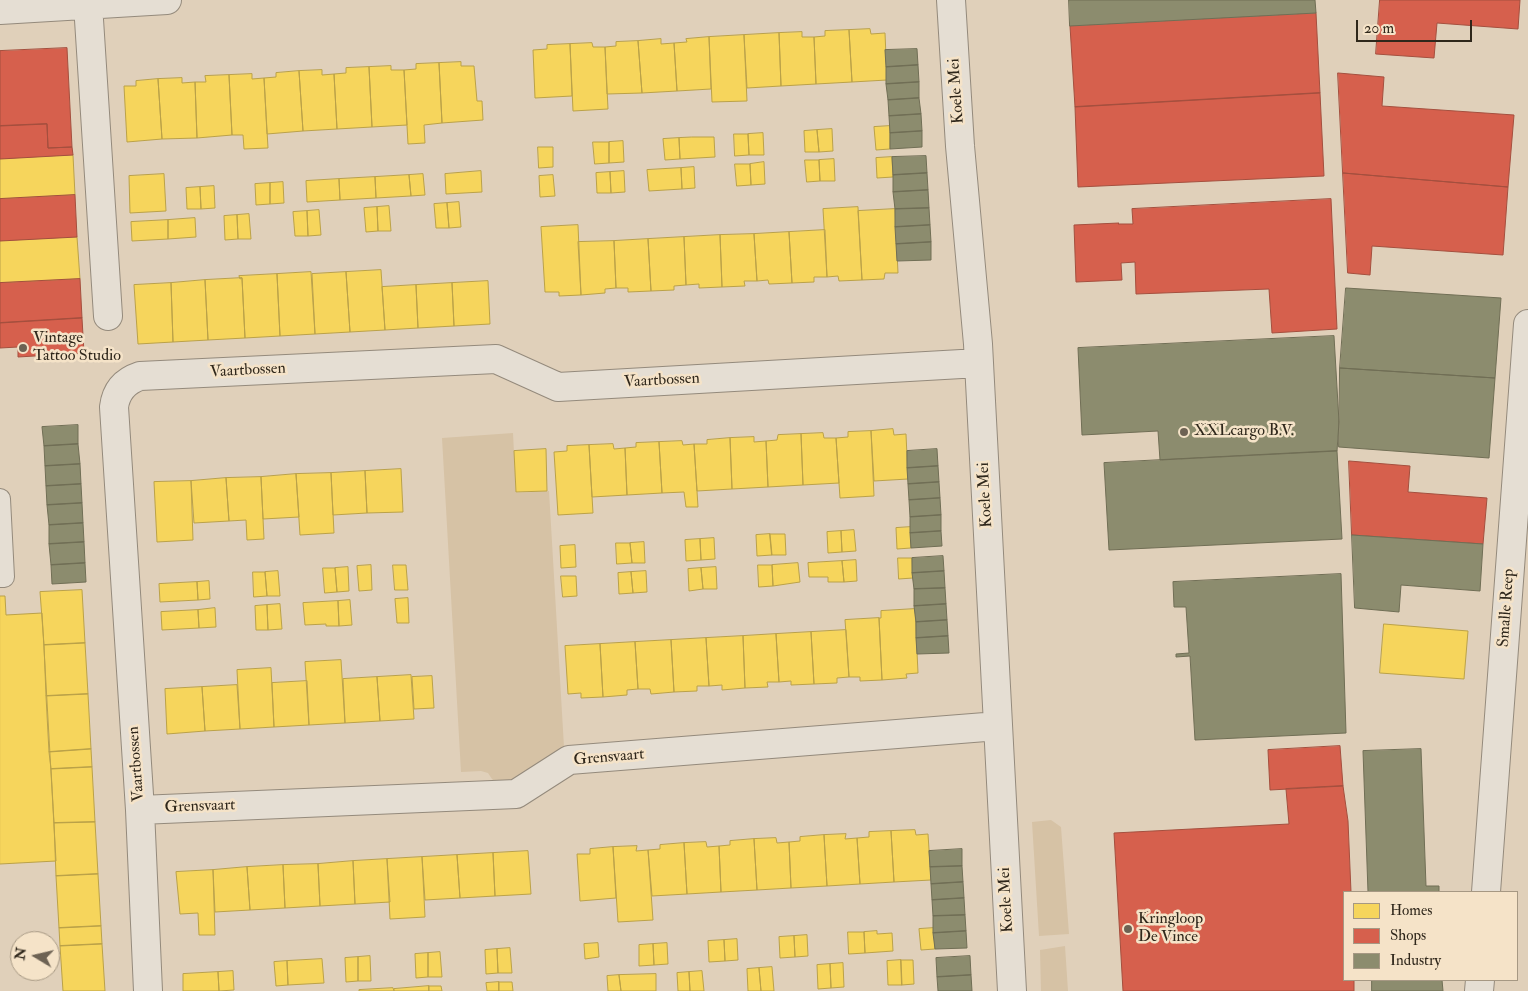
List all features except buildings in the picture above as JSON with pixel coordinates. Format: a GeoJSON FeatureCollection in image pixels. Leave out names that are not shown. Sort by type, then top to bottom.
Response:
{"type":"FeatureCollection","features":[{"type":"Feature","properties":{"kind":"street"},"geometry":{"type":"LineString","coordinates":[[0,10],[167,0]]}},
{"type":"Feature","properties":{"kind":"street","name":"Koele Mei"},"geometry":{"type":"LineString","coordinates":[[951,0],[960,146],[978,362],[1012,991]]}},
{"type":"Feature","properties":{"kind":"street"},"geometry":{"type":"LineString","coordinates":[[88,4],[108,316]]}},
{"type":"Feature","properties":{"kind":"street","name":"Smalle Reep"},"geometry":{"type":"LineString","coordinates":[[1486,891],[1528,324]]}},
{"type":"Feature","properties":{"kind":"street","name":"Vaartbossen"},"geometry":{"type":"LineString","coordinates":[[148,991],[140,810],[114,407],[115,396],[129,380],[140,376],[496,359],[558,387],[978,362]]}},
{"type":"Feature","properties":{"kind":"street","name":"Grensvaart"},"geometry":{"type":"LineString","coordinates":[[140,810],[516,794],[569,760],[998,726]]}},
{"type":"Feature","properties":{"kind":"lane"},"geometry":{"type":"LineString","coordinates":[[0,499],[4,577],[0,577]]}},
{"type":"Feature","properties":{"kind":"shaded area"},"geometry":{"type":"Polygon","coordinates":[[[513,433],[516,493],[549,491],[564,747],[526,774],[497,783],[488,773],[481,771],[461,772],[442,438],[513,433]]]}},
{"type":"Feature","properties":{"kind":"shaded area"},"geometry":{"type":"Polygon","coordinates":[[[1051,820],[1061,827],[1069,934],[1039,936],[1032,822],[1051,820]]]}},
{"type":"Feature","properties":{"kind":"shaded area"},"geometry":{"type":"Polygon","coordinates":[[[1065,946],[1068,991],[1041,991],[1040,950],[1065,946]]]}},
{"type":"Feature","properties":{"kind":"place","name":"Vintage Tattoo Studio"},"geometry":{"type":"Point","coordinates":[23,348]}},
{"type":"Feature","properties":{"kind":"place","name":"XXLcargo B.V."},"geometry":{"type":"Point","coordinates":[1184,432]}},
{"type":"Feature","properties":{"kind":"place","name":"Kringloop De Vince"},"geometry":{"type":"Point","coordinates":[1128,929]}}]}
